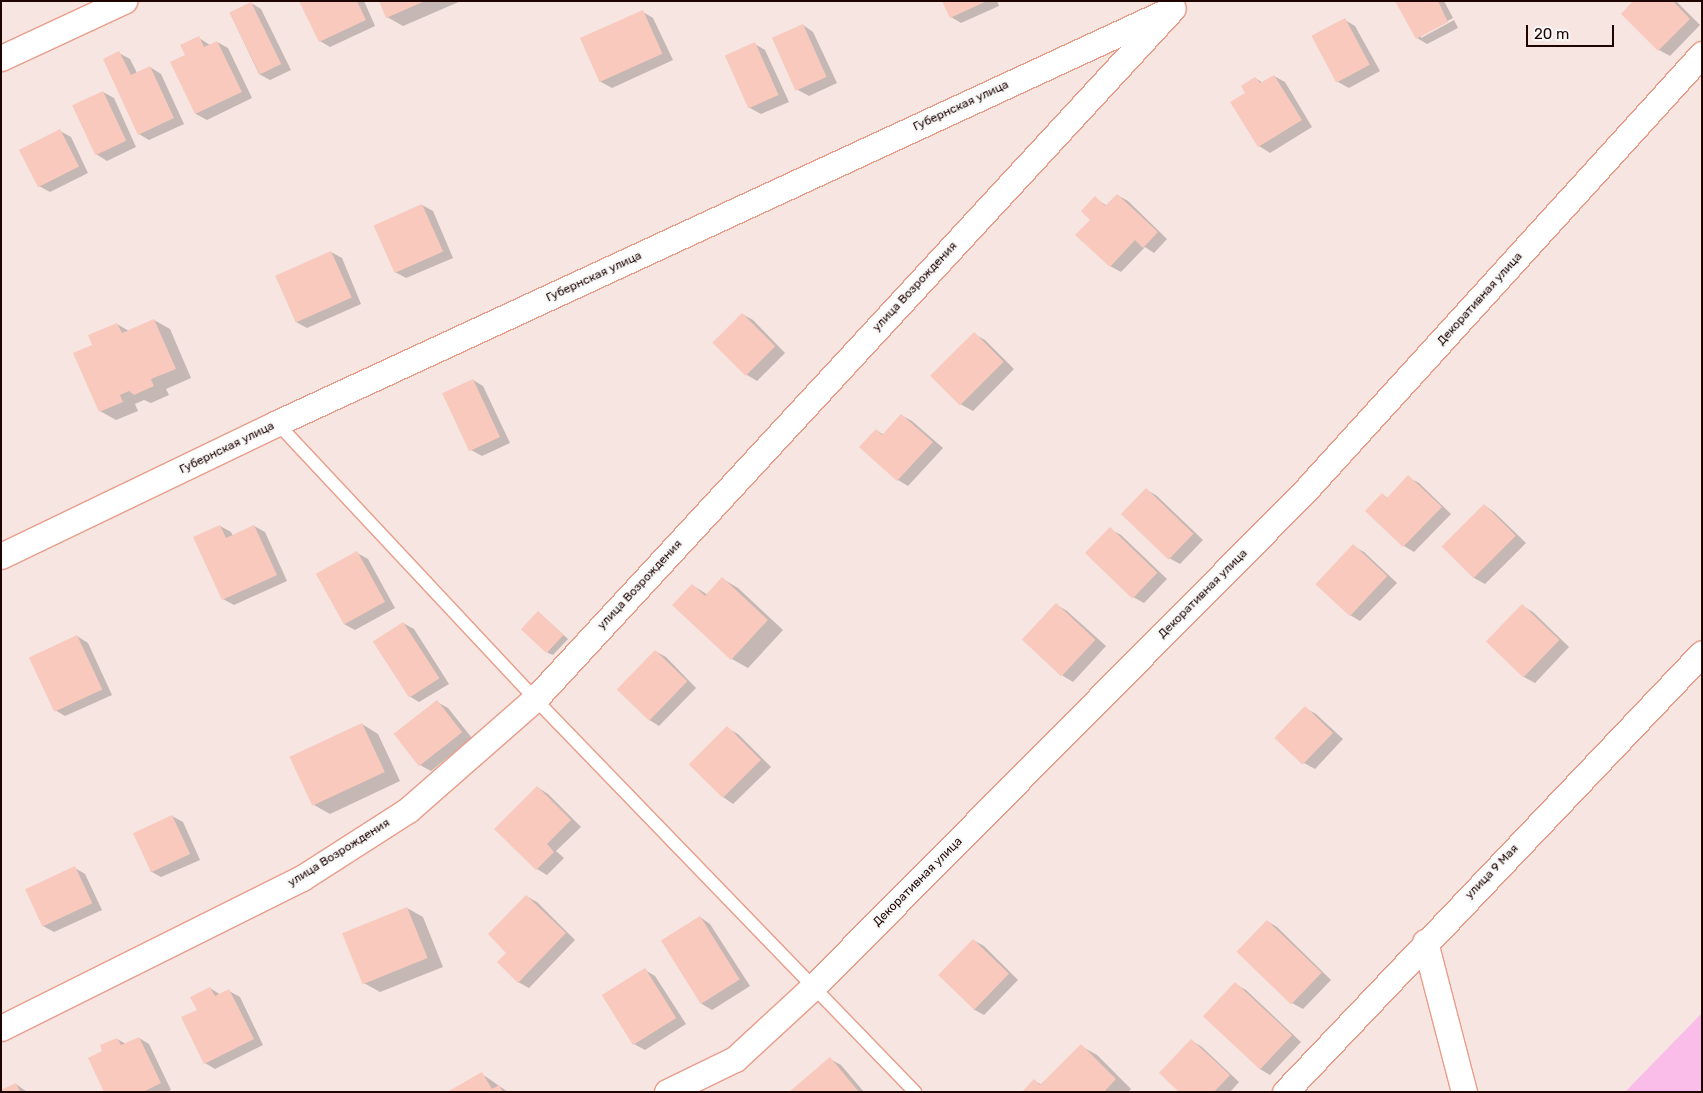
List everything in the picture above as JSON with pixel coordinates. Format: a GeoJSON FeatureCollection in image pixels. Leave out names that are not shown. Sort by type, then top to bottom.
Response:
{"type":"FeatureCollection","features":[{"type":"Feature","properties":{"kind":"street"},"geometry":{"type":"LineString","coordinates":[[1,58],[124,1]]}},
{"type":"Feature","properties":{"kind":"street","name":"Губернская улица"},"geometry":{"type":"LineString","coordinates":[[1,556],[277,423],[1180,5]]}},
{"type":"Feature","properties":{"kind":"street","name":"улица Возрождения"},"geometry":{"type":"LineString","coordinates":[[1,1028],[302,878],[408,810],[535,699],[1180,5]]}},
{"type":"Feature","properties":{"kind":"street","name":"Декоративная улица"},"geometry":{"type":"LineString","coordinates":[[667,1092],[735,1059],[814,986],[1304,492],[1702,54]]}},
{"type":"Feature","properties":{"kind":"street","name":"улица 9 Мая"},"geometry":{"type":"LineString","coordinates":[[1285,1092],[1425,942],[1702,653]]}},
{"type":"Feature","properties":{"kind":"street"},"geometry":{"type":"LineString","coordinates":[[1425,942],[1464,1092]]}},
{"type":"Feature","properties":{"kind":"lane"},"geometry":{"type":"LineString","coordinates":[[277,423],[535,699],[915,1092]]}},
{"type":"Feature","properties":{"kind":"shaded area"},"geometry":{"type":"Polygon","coordinates":[[[1702,1013],[1702,1092],[1625,1092],[1702,1013]]]}},
{"type":"Feature","properties":{"kind":"building"},"geometry":{"type":"Polygon","coordinates":[[[299,1],[357,1],[366,20],[319,42],[299,1]]]}},
{"type":"Feature","properties":{"kind":"building"},"geometry":{"type":"Polygon","coordinates":[[[379,1],[425,1],[386,18],[379,1]]]}},
{"type":"Feature","properties":{"kind":"building"},"geometry":{"type":"Polygon","coordinates":[[[942,1],[987,1],[950,18],[942,1]]]}},
{"type":"Feature","properties":{"kind":"building"},"geometry":{"type":"Polygon","coordinates":[[[1395,1],[1438,1],[1448,22],[1416,39],[1395,1]]]}},
{"type":"Feature","properties":{"kind":"building"},"geometry":{"type":"Polygon","coordinates":[[[1633,1],[1673,1],[1690,19],[1658,51],[1621,14],[1633,1]]]}},
{"type":"Feature","properties":{"kind":"building"},"geometry":{"type":"Polygon","coordinates":[[[251,2],[281,64],[260,75],[229,13],[251,2]]]}},
{"type":"Feature","properties":{"kind":"building"},"geometry":{"type":"Polygon","coordinates":[[[643,10],[663,54],[599,82],[580,38],[643,10]]]}},
{"type":"Feature","properties":{"kind":"building"},"geometry":{"type":"Polygon","coordinates":[[[1345,18],[1370,65],[1336,83],[1311,36],[1345,18]]]}},
{"type":"Feature","properties":{"kind":"building"},"geometry":{"type":"Polygon","coordinates":[[[803,24],[827,77],[796,91],[772,38],[803,24]]]}},
{"type":"Feature","properties":{"kind":"building"},"geometry":{"type":"Polygon","coordinates":[[[199,36],[204,47],[217,41],[242,92],[195,114],[170,62],[185,55],[180,45],[199,36]]]}},
{"type":"Feature","properties":{"kind":"building"},"geometry":{"type":"Polygon","coordinates":[[[755,42],[779,95],[748,108],[725,55],[755,42]]]}},
{"type":"Feature","properties":{"kind":"building"},"geometry":{"type":"Polygon","coordinates":[[[119,51],[131,75],[150,66],[174,118],[138,135],[103,59],[119,51]]]}},
{"type":"Feature","properties":{"kind":"building"},"geometry":{"type":"Polygon","coordinates":[[[1274,75],[1302,120],[1258,147],[1230,102],[1245,93],[1241,86],[1255,77],[1260,83],[1274,75]]]}},
{"type":"Feature","properties":{"kind":"building"},"geometry":{"type":"Polygon","coordinates":[[[103,91],[126,141],[95,155],[72,105],[103,91]]]}},
{"type":"Feature","properties":{"kind":"building"},"geometry":{"type":"Polygon","coordinates":[[[60,129],[79,166],[38,187],[19,150],[60,129]]]}},
{"type":"Feature","properties":{"kind":"building"},"geometry":{"type":"Polygon","coordinates":[[[1117,194],[1158,232],[1143,248],[1135,240],[1110,267],[1075,235],[1090,220],[1081,211],[1095,196],[1105,206],[1117,194]]]}},
{"type":"Feature","properties":{"kind":"building"},"geometry":{"type":"Polygon","coordinates":[[[422,204],[443,252],[395,273],[374,226],[422,204]]]}},
{"type":"Feature","properties":{"kind":"building"},"geometry":{"type":"Polygon","coordinates":[[[331,251],[352,298],[296,322],[275,276],[331,251]]]}},
{"type":"Feature","properties":{"kind":"building"},"geometry":{"type":"Polygon","coordinates":[[[742,313],[775,346],[746,376],[712,343],[742,313]]]}},
{"type":"Feature","properties":{"kind":"building"},"geometry":{"type":"Polygon","coordinates":[[[154,319],[176,369],[151,379],[154,386],[134,395],[129,391],[120,395],[123,402],[99,412],[73,353],[92,345],[88,335],[117,323],[122,333],[154,319]]]}},
{"type":"Feature","properties":{"kind":"building"},"geometry":{"type":"Polygon","coordinates":[[[974,332],[1004,362],[960,406],[930,376],[974,332]]]}},
{"type":"Feature","properties":{"kind":"building"},"geometry":{"type":"Polygon","coordinates":[[[473,379],[500,437],[469,451],[442,393],[473,379]]]}},
{"type":"Feature","properties":{"kind":"building"},"geometry":{"type":"Polygon","coordinates":[[[901,414],[933,442],[897,481],[859,447],[876,429],[882,435],[901,414]]]}},
{"type":"Feature","properties":{"kind":"building"},"geometry":{"type":"Polygon","coordinates":[[[1408,475],[1442,507],[1403,547],[1365,511],[1382,493],[1387,498],[1408,475]]]}},
{"type":"Feature","properties":{"kind":"building"},"geometry":{"type":"Polygon","coordinates":[[[1146,488],[1193,534],[1168,560],[1121,514],[1146,488]]]}},
{"type":"Feature","properties":{"kind":"building"},"geometry":{"type":"Polygon","coordinates":[[[1484,504],[1516,536],[1473,578],[1442,546],[1484,504]]]}},
{"type":"Feature","properties":{"kind":"building"},"geometry":{"type":"Polygon","coordinates":[[[220,525],[226,538],[254,525],[277,575],[222,600],[193,537],[220,525]]]}},
{"type":"Feature","properties":{"kind":"building"},"geometry":{"type":"Polygon","coordinates":[[[1110,527],[1157,573],[1132,599],[1085,553],[1110,527]]]}},
{"type":"Feature","properties":{"kind":"building"},"geometry":{"type":"Polygon","coordinates":[[[1353,544],[1387,576],[1350,616],[1315,584],[1353,544]]]}},
{"type":"Feature","properties":{"kind":"building"},"geometry":{"type":"Polygon","coordinates":[[[357,551],[385,602],[344,625],[316,574],[357,551]]]}},
{"type":"Feature","properties":{"kind":"building"},"geometry":{"type":"Polygon","coordinates":[[[722,577],[768,620],[731,660],[672,605],[692,584],[705,596],[722,577]]]}},
{"type":"Feature","properties":{"kind":"building"},"geometry":{"type":"Polygon","coordinates":[[[1056,603],[1095,640],[1061,676],[1022,640],[1056,603]]]}},
{"type":"Feature","properties":{"kind":"building"},"geometry":{"type":"Polygon","coordinates":[[[1522,604],[1559,640],[1523,678],[1486,641],[1522,604]]]}},
{"type":"Feature","properties":{"kind":"building"},"geometry":{"type":"Polygon","coordinates":[[[538,611],[564,635],[547,653],[521,629],[538,611]]]}},
{"type":"Feature","properties":{"kind":"building"},"geometry":{"type":"Polygon","coordinates":[[[403,622],[439,678],[409,698],[373,642],[403,622]]]}},
{"type":"Feature","properties":{"kind":"building"},"geometry":{"type":"Polygon","coordinates":[[[77,635],[102,689],[54,712],[29,657],[77,635]]]}},
{"type":"Feature","properties":{"kind":"building"},"geometry":{"type":"Polygon","coordinates":[[[655,650],[687,681],[649,721],[617,690],[655,650]]]}},
{"type":"Feature","properties":{"kind":"building"},"geometry":{"type":"Polygon","coordinates":[[[437,700],[462,732],[419,766],[394,734],[437,700]]]}},
{"type":"Feature","properties":{"kind":"building"},"geometry":{"type":"Polygon","coordinates":[[[1305,706],[1333,733],[1302,765],[1274,738],[1305,706]]]}},
{"type":"Feature","properties":{"kind":"building"},"geometry":{"type":"Polygon","coordinates":[[[362,723],[385,772],[312,806],[289,757],[362,723]]]}},
{"type":"Feature","properties":{"kind":"building"},"geometry":{"type":"Polygon","coordinates":[[[727,726],[761,760],[723,798],[689,764],[727,726]]]}},
{"type":"Feature","properties":{"kind":"building"},"geometry":{"type":"Polygon","coordinates":[[[537,786],[571,820],[547,844],[554,852],[536,870],[494,829],[537,786]]]}},
{"type":"Feature","properties":{"kind":"building"},"geometry":{"type":"Polygon","coordinates":[[[172,815],[190,854],[151,872],[133,833],[172,815]]]}},
{"type":"Feature","properties":{"kind":"building"},"geometry":{"type":"Polygon","coordinates":[[[75,866],[92,903],[42,926],[25,889],[75,866]]]}},
{"type":"Feature","properties":{"kind":"building"},"geometry":{"type":"Polygon","coordinates":[[[526,895],[566,933],[518,983],[497,962],[506,953],[488,934],[526,895]]]}},
{"type":"Feature","properties":{"kind":"building"},"geometry":{"type":"Polygon","coordinates":[[[407,907],[428,958],[363,984],[342,933],[407,907]]]}},
{"type":"Feature","properties":{"kind":"building"},"geometry":{"type":"Polygon","coordinates":[[[700,916],[740,980],[701,1004],[661,940],[700,916]]]}},
{"type":"Feature","properties":{"kind":"building"},"geometry":{"type":"Polygon","coordinates":[[[1267,920],[1322,973],[1291,1004],[1236,952],[1267,920]]]}},
{"type":"Feature","properties":{"kind":"building"},"geometry":{"type":"Polygon","coordinates":[[[973,939],[1009,974],[974,1010],[938,975],[973,939]]]}},
{"type":"Feature","properties":{"kind":"building"},"geometry":{"type":"Polygon","coordinates":[[[645,968],[676,1018],[633,1045],[602,995],[645,968]]]}},
{"type":"Feature","properties":{"kind":"building"},"geometry":{"type":"Polygon","coordinates":[[[1235,982],[1292,1035],[1260,1070],[1203,1016],[1235,982]]]}},
{"type":"Feature","properties":{"kind":"building"},"geometry":{"type":"Polygon","coordinates":[[[210,987],[215,996],[229,989],[254,1039],[204,1064],[181,1017],[197,1010],[190,997],[210,987]]]}},
{"type":"Feature","properties":{"kind":"building"},"geometry":{"type":"Polygon","coordinates":[[[139,1037],[161,1083],[143,1092],[104,1092],[88,1058],[102,1051],[100,1045],[117,1038],[121,1045],[139,1037]]]}},
{"type":"Feature","properties":{"kind":"building"},"geometry":{"type":"Polygon","coordinates":[[[1191,1039],[1230,1075],[1214,1092],[1179,1092],[1159,1073],[1191,1039]]]}},
{"type":"Feature","properties":{"kind":"building"},"geometry":{"type":"Polygon","coordinates":[[[1081,1044],[1116,1079],[1104,1092],[1022,1092],[1034,1079],[1040,1085],[1081,1044]]]}},
{"type":"Feature","properties":{"kind":"building"},"geometry":{"type":"Polygon","coordinates":[[[830,1057],[859,1092],[789,1092],[830,1057]]]}},
{"type":"Feature","properties":{"kind":"building"},"geometry":{"type":"Polygon","coordinates":[[[482,1072],[492,1089],[499,1085],[503,1092],[447,1092],[482,1072]]]}},
{"type":"Feature","properties":{"kind":"building"},"geometry":{"type":"Polygon","coordinates":[[[16,1083],[20,1092],[1,1092],[1,1090],[16,1083]]]}}]}
